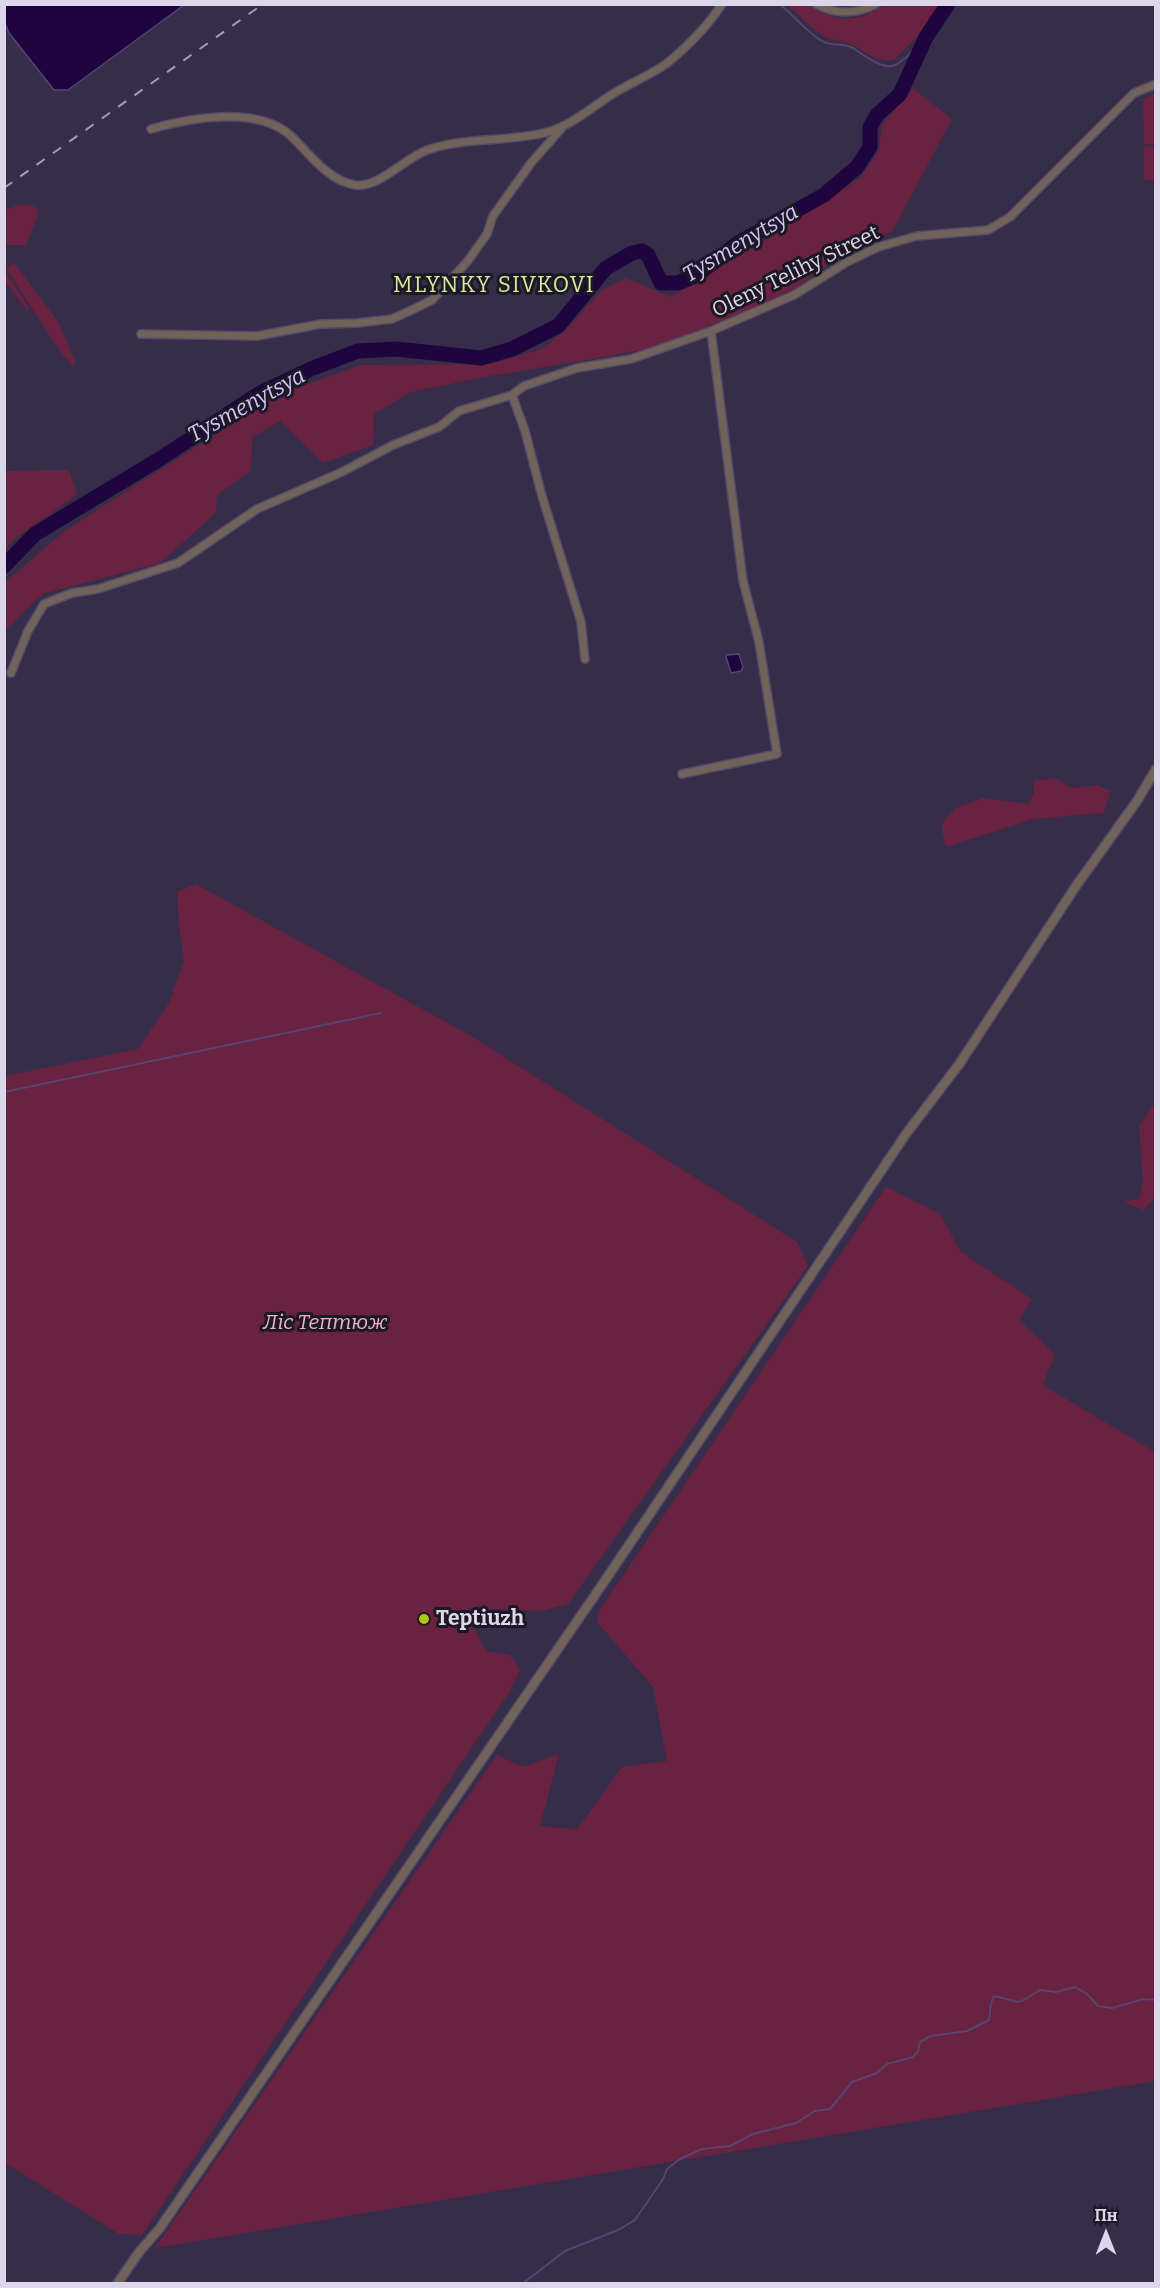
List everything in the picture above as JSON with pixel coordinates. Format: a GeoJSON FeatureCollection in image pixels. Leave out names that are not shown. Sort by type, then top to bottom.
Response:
{"type":"FeatureCollection","features":[{"type":"Feature","properties":{"kind":"street"},"geometry":{"type":"LineString","coordinates":[[151,129],[210,117],[262,121],[284,130],[313,159],[339,179],[362,185],[383,178],[406,160],[448,144],[544,133],[584,116],[610,96],[665,65],[695,37],[722,4]]}},
{"type":"Feature","properties":{"kind":"street"},"geometry":{"type":"LineString","coordinates":[[816,4],[839,12],[857,11],[876,4]]}},
{"type":"Feature","properties":{"kind":"street","name":"Oleny Telihy Street"},"geometry":{"type":"LineString","coordinates":[[11,673],[28,631],[44,604],[72,593],[98,589],[178,563],[257,509],[342,472],[393,445],[439,427],[459,411],[512,395],[524,386],[577,368],[631,359],[711,331],[794,295],[847,262],[878,247],[917,236],[988,230],[1000,224],[1010,217],[1134,93],[1155,84]]}},
{"type":"Feature","properties":{"kind":"street"},"geometry":{"type":"LineString","coordinates":[[141,334],[257,336],[321,324],[392,319],[416,308],[432,300],[467,262],[487,234],[493,216],[531,163],[562,127]]}},
{"type":"Feature","properties":{"kind":"street"},"geometry":{"type":"LineString","coordinates":[[682,774],[777,754],[759,642],[743,581],[711,331]]}},
{"type":"Feature","properties":{"kind":"street"},"geometry":{"type":"LineString","coordinates":[[512,395],[525,431],[542,496],[581,622],[585,659]]}},
{"type":"Feature","properties":{"kind":"street"},"geometry":{"type":"LineString","coordinates":[[117,2283],[160,2228],[606,1579],[906,1134],[975,1040],[1076,886],[1137,801],[1155,769]]}},
{"type":"Feature","properties":{"kind":"green space"},"geometry":{"type":"Polygon","coordinates":[[[786,5],[809,5],[825,14],[839,18],[852,18],[864,16],[886,5],[943,5],[921,33],[895,59],[889,61],[877,58],[848,43],[825,37],[786,5]]]}},
{"type":"Feature","properties":{"kind":"green space"},"geometry":{"type":"Polygon","coordinates":[[[913,88],[952,119],[892,232],[857,245],[774,303],[645,349],[411,392],[374,414],[373,445],[323,463],[280,421],[252,438],[251,471],[217,495],[216,513],[160,563],[42,594],[5,630],[5,582],[66,530],[277,395],[361,365],[491,364],[541,349],[564,332],[602,290],[626,278],[671,297],[775,234],[860,178],[879,150],[882,125],[913,88]]]}},
{"type":"Feature","properties":{"kind":"green space"},"geometry":{"type":"Polygon","coordinates":[[[1155,93],[1155,145],[1144,144],[1143,100],[1155,93]]]}},
{"type":"Feature","properties":{"kind":"green space"},"geometry":{"type":"Polygon","coordinates":[[[1144,146],[1155,148],[1155,180],[1144,180],[1144,146]]]}},
{"type":"Feature","properties":{"kind":"green space"},"geometry":{"type":"Polygon","coordinates":[[[21,204],[36,207],[38,215],[26,245],[5,245],[5,210],[21,204]]]}},
{"type":"Feature","properties":{"kind":"green space"},"geometry":{"type":"Polygon","coordinates":[[[14,263],[59,323],[75,362],[73,366],[60,352],[6,268],[14,263]]]}},
{"type":"Feature","properties":{"kind":"green space"},"geometry":{"type":"Polygon","coordinates":[[[4,271],[30,309],[27,311],[5,281],[4,271]]]}},
{"type":"Feature","properties":{"kind":"green space"},"geometry":{"type":"Polygon","coordinates":[[[69,470],[77,495],[16,538],[5,550],[5,471],[69,470]]]}},
{"type":"Feature","properties":{"kind":"green space"},"geometry":{"type":"Polygon","coordinates":[[[1056,778],[1070,788],[1097,785],[1110,791],[1104,813],[1033,819],[946,847],[942,832],[943,822],[956,808],[983,798],[1028,804],[1034,793],[1033,781],[1056,778]]]}},
{"type":"Feature","properties":{"kind":"green space","name":"Ліс Тептюж"},"geometry":{"type":"Polygon","coordinates":[[[196,884],[471,1036],[797,1242],[808,1266],[568,1604],[542,1611],[469,1608],[463,1620],[476,1632],[486,1651],[510,1655],[520,1669],[510,1691],[142,2235],[119,2234],[5,2163],[5,1076],[138,1049],[169,1003],[184,960],[177,892],[196,884]]]}},
{"type":"Feature","properties":{"kind":"green space"},"geometry":{"type":"Polygon","coordinates":[[[1153,1106],[1156,1108],[1155,1197],[1144,1210],[1123,1202],[1139,1199],[1143,1184],[1139,1126],[1153,1106]]]}},
{"type":"Feature","properties":{"kind":"green space"},"geometry":{"type":"Polygon","coordinates":[[[886,1187],[940,1214],[961,1252],[1032,1299],[1019,1320],[1055,1354],[1043,1385],[1155,1452],[1155,2081],[155,2248],[497,1755],[523,1767],[559,1754],[540,1826],[577,1829],[622,1767],[667,1761],[653,1687],[597,1622],[599,1611],[886,1187]]]}},
{"type":"Feature","properties":{"kind":"shaded area"},"geometry":{"type":"Polygon","coordinates":[[[4,5],[184,5],[68,90],[54,90],[9,33],[5,23],[4,5]]]}},
{"type":"Feature","properties":{"kind":"shaded area"},"geometry":{"type":"Polygon","coordinates":[[[739,654],[743,667],[741,671],[731,673],[726,657],[739,654]]]}},
{"type":"Feature","properties":{"kind":"waterway"},"geometry":{"type":"LineString","coordinates":[[779,4],[822,41],[849,46],[885,66],[899,63],[926,37]]}},
{"type":"Feature","properties":{"kind":"waterway","name":"Tysmenytsya"},"geometry":{"type":"LineString","coordinates":[[4,566],[35,534],[158,460],[260,393],[313,368],[358,351],[396,349],[481,358],[512,349],[558,326],[606,268],[632,253],[642,251],[648,255],[661,283],[678,283],[697,275],[738,243],[824,195],[857,167],[870,147],[870,127],[877,115],[900,94],[926,37],[948,4]]}},
{"type":"Feature","properties":{"kind":"waterway"},"geometry":{"type":"LineString","coordinates":[[4,1092],[381,1013]]}},
{"type":"Feature","properties":{"kind":"waterway"},"geometry":{"type":"LineString","coordinates":[[522,2284],[565,2251],[618,2230],[635,2220],[663,2179],[667,2169],[680,2159],[702,2149],[730,2146],[753,2134],[796,2123],[815,2111],[830,2109],[852,2082],[877,2073],[887,2064],[913,2057],[918,2051],[920,2042],[931,2036],[967,2031],[989,2020],[994,1996],[1018,2002],[1040,1990],[1056,1992],[1075,1987],[1087,1994],[1098,2006],[1112,2008],[1144,1999],[1156,2000]]}},
{"type":"Feature","properties":{"kind":"railway"},"geometry":{"type":"LineString","coordinates":[[4,188],[263,4]]}},
{"type":"Feature","properties":{"kind":"place","name":"Teptiuzh"},"geometry":{"type":"Point","coordinates":[424,1619]}},
{"type":"Feature","properties":{"kind":"district","name":"MLYNKY SIVKOVI"},"geometry":{"type":"Point","coordinates":[494,286]}}]}
